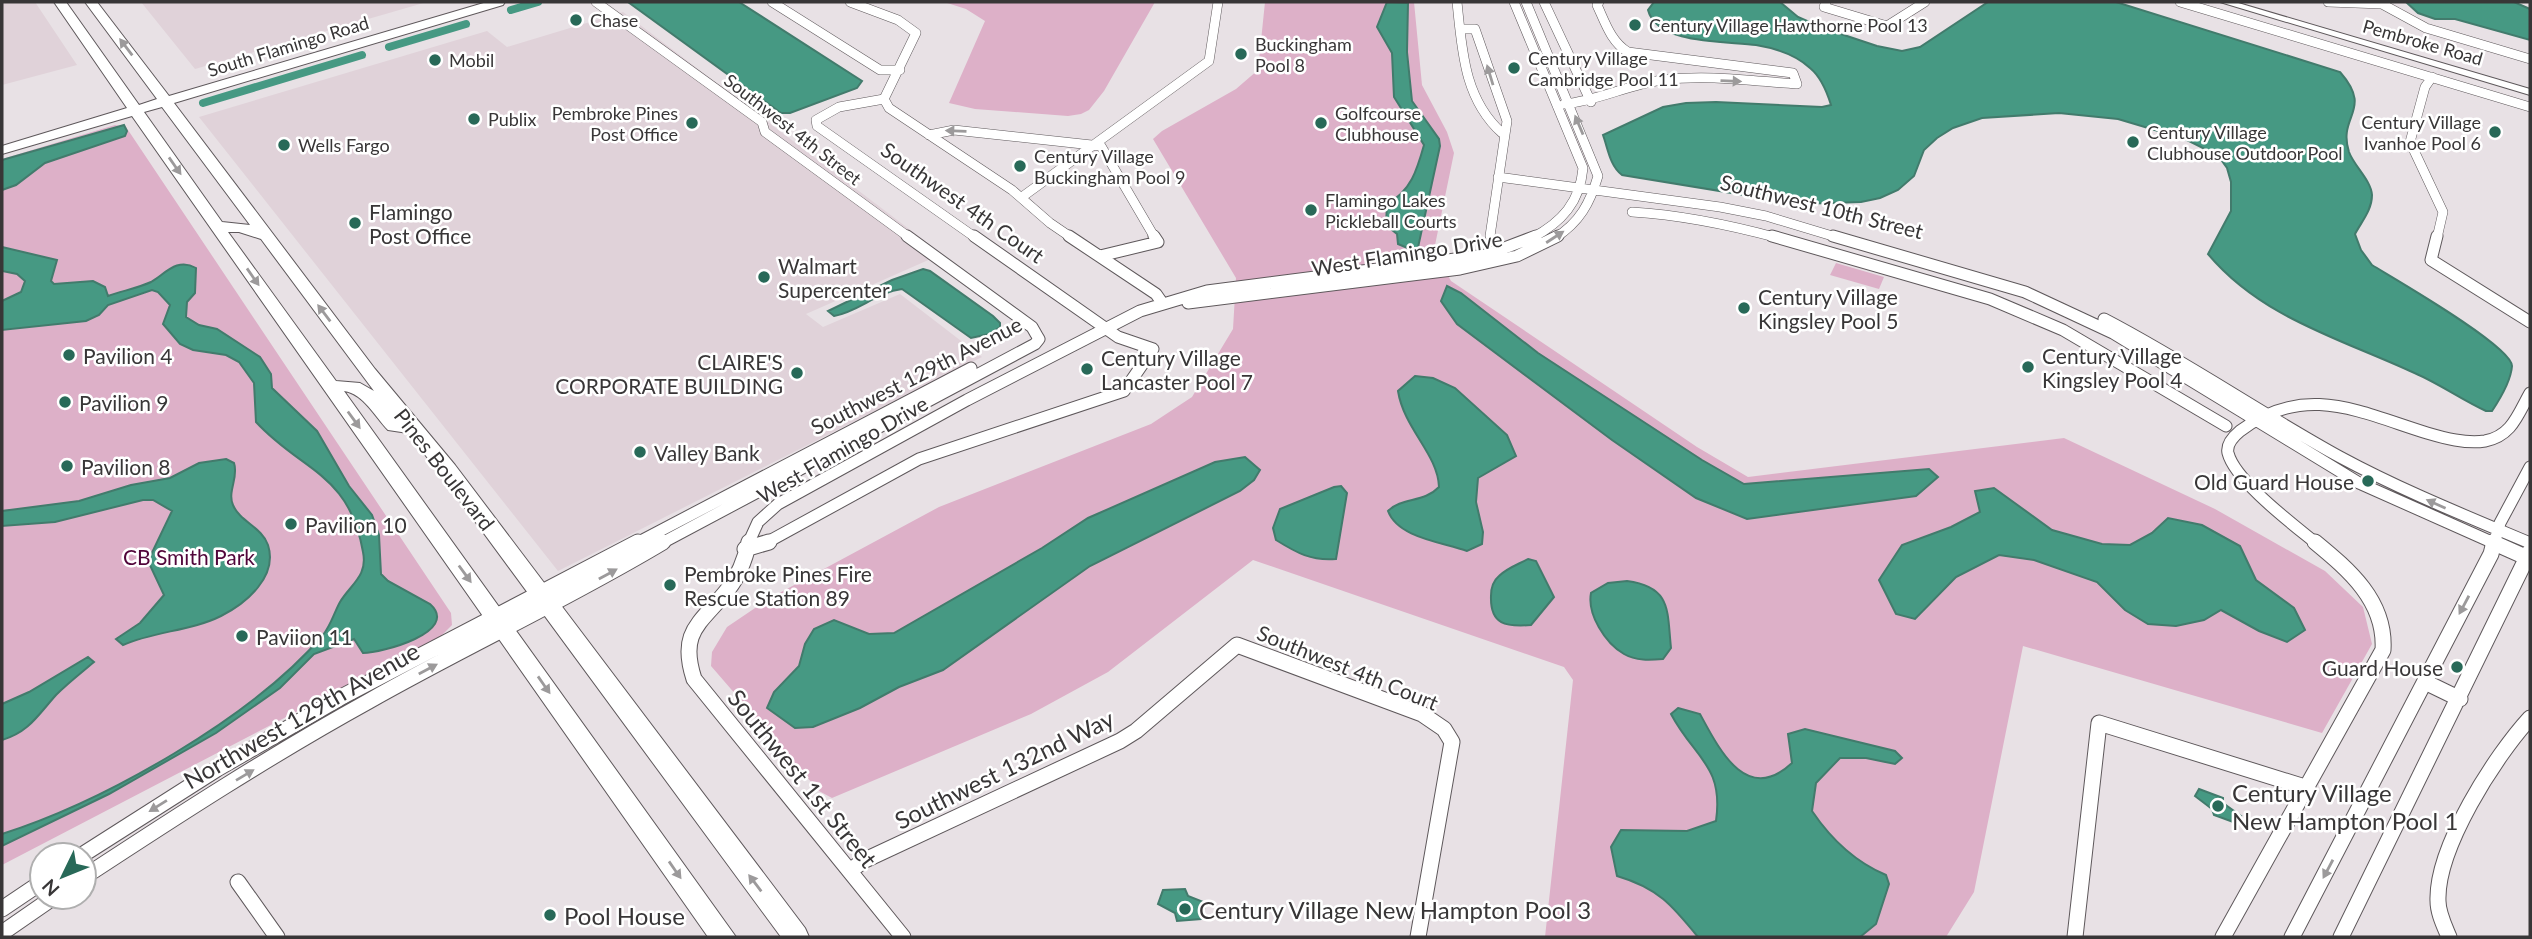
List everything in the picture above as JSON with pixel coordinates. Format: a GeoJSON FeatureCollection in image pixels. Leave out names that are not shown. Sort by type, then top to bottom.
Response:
{"type":"FeatureCollection","features":[{"type":"Feature","properties":{"kind":"highway","name":"Pines Boulevard"},"geometry":{"type":"LineString","coordinates":[[60,2],[723,937]]}},
{"type":"Feature","properties":{"kind":"highway","name":"Pines Boulevard"},"geometry":{"type":"LineString","coordinates":[[91,2],[369,373],[414,426],[796,937]]}},
{"type":"Feature","properties":{"kind":"highway"},"geometry":{"type":"LineString","coordinates":[[365,41],[387,31],[463,9],[471,2]]}},
{"type":"Feature","properties":{"kind":"highway","name":"South Flamingo Road"},"geometry":{"type":"LineString","coordinates":[[164,97],[471,2]]}},
{"type":"Feature","properties":{"kind":"highway","name":"South Flamingo Road"},"geometry":{"type":"LineString","coordinates":[[164,97],[499,2]]}},
{"type":"Feature","properties":{"kind":"highway"},"geometry":{"type":"LineString","coordinates":[[2,140],[164,97]]}},
{"type":"Feature","properties":{"kind":"highway"},"geometry":{"type":"LineString","coordinates":[[2,150],[133,106]]}},
{"type":"Feature","properties":{"kind":"highway"},"geometry":{"type":"LineString","coordinates":[[217,227],[241,227],[266,236]]}},
{"type":"Feature","properties":{"kind":"highway"},"geometry":{"type":"LineString","coordinates":[[315,365],[342,372],[369,373]]}},
{"type":"Feature","properties":{"kind":"highway"},"geometry":{"type":"LineString","coordinates":[[331,387],[340,385],[361,389],[395,426],[414,426]]}},
{"type":"Feature","properties":{"kind":"main road","name":"Pembroke Road"},"geometry":{"type":"LineString","coordinates":[[2225,2],[2530,89]]}},
{"type":"Feature","properties":{"kind":"main road","name":"Pembroke Road"},"geometry":{"type":"LineString","coordinates":[[2242,2],[2530,89]]}},
{"type":"Feature","properties":{"kind":"street","name":"Southwest 4th Street"},"geometry":{"type":"LineString","coordinates":[[596,2],[762,122],[765,132],[1032,327],[1037,334]]}},
{"type":"Feature","properties":{"kind":"street"},"geometry":{"type":"LineString","coordinates":[[772,2],[880,70],[900,70]]}},
{"type":"Feature","properties":{"kind":"street"},"geometry":{"type":"LineString","coordinates":[[850,2],[898,20],[916,33],[884,99],[889,108],[1022,197],[1050,223],[1156,294],[1163,304]]}},
{"type":"Feature","properties":{"kind":"street"},"geometry":{"type":"LineString","coordinates":[[1022,197],[1210,61],[1219,2]]}},
{"type":"Feature","properties":{"kind":"street"},"geometry":{"type":"LineString","coordinates":[[1457,2],[1468,85],[1490,122],[1502,133]]}},
{"type":"Feature","properties":{"kind":"street"},"geometry":{"type":"LineString","coordinates":[[1514,2],[1583,168],[1582,184]]}},
{"type":"Feature","properties":{"kind":"street"},"geometry":{"type":"LineString","coordinates":[[1526,2],[1596,167],[1596,186]]}},
{"type":"Feature","properties":{"kind":"street"},"geometry":{"type":"LineString","coordinates":[[1544,2],[1591,102]]}},
{"type":"Feature","properties":{"kind":"street"},"geometry":{"type":"LineString","coordinates":[[1557,104],[1591,102],[1626,88],[1662,80],[1797,83],[1793,73],[1648,56],[1623,50],[1603,18],[1597,5],[1599,2]]}},
{"type":"Feature","properties":{"kind":"street"},"geometry":{"type":"LineString","coordinates":[[1826,2],[1824,7],[1887,26],[1925,2]]}},
{"type":"Feature","properties":{"kind":"street"},"geometry":{"type":"LineString","coordinates":[[2180,2],[2530,107]]}},
{"type":"Feature","properties":{"kind":"street"},"geometry":{"type":"LineString","coordinates":[[2328,2],[2381,3],[2426,28],[2530,59]]}},
{"type":"Feature","properties":{"kind":"street"},"geometry":{"type":"LineString","coordinates":[[1460,29],[1475,29],[1507,121],[1502,133],[1490,236]]}},
{"type":"Feature","properties":{"kind":"street"},"geometry":{"type":"LineString","coordinates":[[2432,77],[2425,87],[2410,142],[2443,212],[2431,260],[2530,321]]}},
{"type":"Feature","properties":{"kind":"street","name":"Southwest 4th Court"},"geometry":{"type":"LineString","coordinates":[[745,549],[767,543],[919,459],[1124,391],[1153,349],[1124,341],[817,126],[816,120],[822,114],[851,104],[884,99]]}},
{"type":"Feature","properties":{"kind":"street"},"geometry":{"type":"LineString","coordinates":[[929,135],[948,130],[1065,140],[1095,144],[1108,153],[1158,242],[1100,256]]}},
{"type":"Feature","properties":{"kind":"street","name":"Southwest 10th Street"},"geometry":{"type":"LineString","coordinates":[[1499,174],[1596,186],[1818,226],[2025,292],[2118,330],[2263,418],[2358,483],[2530,552]]}},
{"type":"Feature","properties":{"kind":"street","name":"West Flamingo Drive"},"geometry":{"type":"LineString","coordinates":[[688,640],[695,624],[739,572],[753,527],[778,505],[967,400],[1106,327],[1184,296],[1223,288],[1486,255],[1518,245],[1560,220],[1574,204],[1582,184]]}},
{"type":"Feature","properties":{"kind":"street","name":"West Flamingo Drive"},"geometry":{"type":"LineString","coordinates":[[1163,304],[1460,269],[1497,262],[1558,236],[1586,209],[1596,186]]}},
{"type":"Feature","properties":{"kind":"street"},"geometry":{"type":"LineString","coordinates":[[1632,212],[1713,221],[1806,245],[1990,299],[2063,330],[2225,426]]}},
{"type":"Feature","properties":{"kind":"street"},"geometry":{"type":"LineString","coordinates":[[1806,245],[1818,226]]}},
{"type":"Feature","properties":{"kind":"street"},"geometry":{"type":"LineString","coordinates":[[1486,255],[1497,262]]}},
{"type":"Feature","properties":{"kind":"street"},"geometry":{"type":"LineString","coordinates":[[2091,346],[2118,330]]}},
{"type":"Feature","properties":{"kind":"street","name":"Southwest 129th Avenue"},"geometry":{"type":"LineString","coordinates":[[543,600],[1035,344],[1039,338],[1037,334]]}},
{"type":"Feature","properties":{"kind":"street"},"geometry":{"type":"LineString","coordinates":[[2223,937],[2383,650],[2383,628],[2374,605],[2355,579],[2249,484],[2231,461],[2227,448],[2232,439],[2244,428],[2263,418],[2302,403],[2330,403],[2372,413],[2439,436],[2482,440],[2506,432],[2530,393]]}},
{"type":"Feature","properties":{"kind":"street"},"geometry":{"type":"LineString","coordinates":[[2292,937],[2425,681],[2497,537],[2500,523],[2527,473]]}},
{"type":"Feature","properties":{"kind":"street"},"geometry":{"type":"LineString","coordinates":[[2341,937],[2530,552]]}},
{"type":"Feature","properties":{"kind":"street","name":"Northwest 129th Avenue"},"geometry":{"type":"LineString","coordinates":[[98,868],[233,782],[543,600]]}},
{"type":"Feature","properties":{"kind":"street","name":"Northwest 129th Avenue"},"geometry":{"type":"LineString","coordinates":[[98,845],[217,769],[334,701],[500,623]]}},
{"type":"Feature","properties":{"kind":"street","name":"Southwest 1st Street"},"geometry":{"type":"LineString","coordinates":[[688,640],[687,659],[694,679],[904,937]]}},
{"type":"Feature","properties":{"kind":"street","name":"Southwest 4th Court"},"geometry":{"type":"LineString","coordinates":[[1237,645],[1422,715],[1444,729]]}},
{"type":"Feature","properties":{"kind":"street","name":"Southwest 132nd Way"},"geometry":{"type":"LineString","coordinates":[[850,872],[863,861],[1120,741],[1136,731],[1237,645]]}},
{"type":"Feature","properties":{"kind":"street"},"geometry":{"type":"LineString","coordinates":[[2425,681],[2460,699]]}},
{"type":"Feature","properties":{"kind":"street"},"geometry":{"type":"LineString","coordinates":[[2449,937],[2438,906],[2440,882],[2447,861],[2486,774],[2530,718]]}},
{"type":"Feature","properties":{"kind":"street"},"geometry":{"type":"LineString","coordinates":[[2075,937],[2099,723],[2308,788]]}},
{"type":"Feature","properties":{"kind":"street"},"geometry":{"type":"LineString","coordinates":[[1418,937],[1452,742],[1444,729]]}},
{"type":"Feature","properties":{"kind":"street"},"geometry":{"type":"LineString","coordinates":[[237,882],[277,937]]}},
{"type":"Feature","properties":{"kind":"street"},"geometry":{"type":"LineString","coordinates":[[2,909],[28,891]]}},
{"type":"Feature","properties":{"kind":"street"},"geometry":{"type":"LineString","coordinates":[[2,933],[34,911]]}},
{"type":"Feature","properties":{"kind":"shaded area"},"geometry":{"type":"Polygon","coordinates":[[[2,2],[35,2],[77,65],[2,85],[2,2]]]}},
{"type":"Feature","properties":{"kind":"shaded area"},"geometry":{"type":"Polygon","coordinates":[[[141,2],[427,2],[195,69],[141,2]]]}},
{"type":"Feature","properties":{"kind":"shaded area"},"geometry":{"type":"Polygon","coordinates":[[[628,2],[739,2],[862,81],[857,88],[790,113],[781,113],[628,2]]]}},
{"type":"Feature","properties":{"kind":"shaded area"},"geometry":{"type":"Polygon","coordinates":[[[1387,2],[1408,3],[1407,52],[1412,101],[1439,139],[1440,146],[1417,252],[1398,244],[1397,234],[1386,225],[1387,204],[1407,186],[1416,171],[1424,145],[1394,97],[1392,53],[1377,27],[1387,2]]]}},
{"type":"Feature","properties":{"kind":"shaded area"},"geometry":{"type":"Polygon","coordinates":[[[1654,2],[1780,2],[1798,17],[1823,28],[1877,46],[1902,51],[1920,47],[1988,2],[2116,2],[2340,72],[2354,96],[2355,105],[2347,129],[2349,152],[2369,184],[2372,195],[2368,211],[2355,234],[2361,250],[2372,265],[2450,313],[2507,356],[2512,366],[2502,395],[2492,411],[2486,411],[2420,375],[2302,324],[2252,294],[2229,276],[2208,254],[2231,211],[2231,182],[2222,161],[2185,139],[2118,119],[2059,113],[1982,118],[1953,128],[1937,138],[1924,150],[1914,176],[1898,190],[1861,202],[1799,204],[1622,175],[1612,162],[1603,135],[1663,107],[1716,102],[1822,107],[1831,105],[1817,76],[1798,59],[1763,46],[1694,39],[1665,30],[1654,21],[1648,10],[1654,2]]]}},
{"type":"Feature","properties":{"kind":"shaded area"},"geometry":{"type":"Polygon","coordinates":[[[2406,2],[2514,2],[2530,9],[2530,40],[2455,19],[2435,19],[2418,13],[2406,2]]]}},
{"type":"Feature","properties":{"kind":"shaded area"},"geometry":{"type":"Polygon","coordinates":[[[623,12],[942,254],[806,314],[823,327],[900,294],[982,357],[558,571],[199,117],[487,31],[507,47],[623,12]]]}},
{"type":"Feature","properties":{"kind":"shaded area"},"geometry":{"type":"Polygon","coordinates":[[[124,125],[127,131],[125,136],[45,163],[16,185],[2,190],[2,160],[124,125]]]}},
{"type":"Feature","properties":{"kind":"shaded area"},"geometry":{"type":"Polygon","coordinates":[[[2,247],[57,260],[51,281],[54,284],[93,281],[105,287],[108,296],[151,282],[177,265],[196,268],[195,293],[187,302],[186,317],[199,325],[217,329],[260,357],[271,374],[272,388],[317,431],[349,486],[372,515],[379,535],[381,574],[388,581],[430,604],[437,614],[435,623],[427,632],[400,645],[363,653],[354,639],[314,654],[280,688],[216,733],[109,794],[2,846],[2,834],[86,801],[130,778],[217,726],[257,696],[293,666],[323,635],[340,602],[361,574],[364,560],[356,525],[347,505],[335,489],[256,422],[254,383],[239,362],[226,355],[193,350],[180,344],[163,324],[170,305],[158,292],[152,290],[108,305],[99,315],[86,321],[2,330],[2,301],[21,292],[25,281],[17,274],[2,271],[2,247]]]}},
{"type":"Feature","properties":{"kind":"shaded area"},"geometry":{"type":"Polygon","coordinates":[[[923,269],[930,271],[993,316],[1000,323],[1000,327],[989,334],[971,338],[902,289],[884,294],[843,314],[834,316],[828,311],[892,280],[923,269]]]}},
{"type":"Feature","properties":{"kind":"shaded area"},"geometry":{"type":"Polygon","coordinates":[[[1447,286],[1461,293],[1538,353],[1702,460],[1744,484],[1929,469],[1938,477],[1916,496],[1747,519],[1696,498],[1612,440],[1457,324],[1441,301],[1447,286]]]}},
{"type":"Feature","properties":{"kind":"shaded area"},"geometry":{"type":"Polygon","coordinates":[[[1415,376],[1433,378],[1455,388],[1507,435],[1516,456],[1478,478],[1476,502],[1483,532],[1482,544],[1467,551],[1411,533],[1393,520],[1388,511],[1400,504],[1427,496],[1439,487],[1433,463],[1401,405],[1398,391],[1415,376]]]}},
{"type":"Feature","properties":{"kind":"shaded area"},"geometry":{"type":"Polygon","coordinates":[[[1245,457],[1260,470],[1254,480],[1240,491],[1090,566],[943,670],[813,727],[795,728],[767,708],[774,692],[799,666],[805,644],[814,629],[834,620],[869,634],[894,633],[1042,548],[1088,518],[1215,462],[1245,457]]]}},
{"type":"Feature","properties":{"kind":"shaded area"},"geometry":{"type":"Polygon","coordinates":[[[226,459],[234,463],[235,468],[231,495],[233,505],[265,539],[270,556],[269,567],[258,587],[241,604],[198,625],[123,645],[116,639],[140,623],[164,595],[148,561],[172,511],[153,500],[143,500],[55,522],[2,526],[2,511],[79,501],[131,485],[170,478],[199,463],[226,459]]]}},
{"type":"Feature","properties":{"kind":"shaded area"},"geometry":{"type":"Polygon","coordinates":[[[1341,486],[1347,493],[1336,559],[1319,559],[1304,555],[1276,540],[1273,528],[1280,509],[1341,486]]]}},
{"type":"Feature","properties":{"kind":"shaded area"},"geometry":{"type":"Polygon","coordinates":[[[1994,488],[2052,530],[2102,544],[2130,545],[2152,533],[2168,518],[2202,525],[2240,546],[2256,580],[2294,608],[2305,630],[2287,642],[2259,631],[2221,610],[2204,620],[2176,626],[2148,624],[2125,610],[2097,582],[2034,560],[1999,555],[1956,577],[1915,619],[1896,614],[1879,580],[1902,545],[1951,527],[1980,512],[1975,491],[1994,488]]]}},
{"type":"Feature","properties":{"kind":"shaded area"},"geometry":{"type":"Polygon","coordinates":[[[1528,559],[1536,561],[1554,597],[1531,625],[1501,622],[1491,606],[1493,585],[1502,573],[1528,559]]]}},
{"type":"Feature","properties":{"kind":"shaded area"},"geometry":{"type":"Polygon","coordinates":[[[1627,581],[1652,589],[1660,595],[1664,603],[1671,648],[1663,659],[1638,659],[1624,654],[1610,643],[1595,619],[1590,601],[1591,593],[1608,583],[1627,581]]]}},
{"type":"Feature","properties":{"kind":"shaded area"},"geometry":{"type":"Polygon","coordinates":[[[88,657],[94,662],[56,695],[32,722],[2,740],[2,704],[29,692],[88,657]]]}},
{"type":"Feature","properties":{"kind":"shaded area"},"geometry":{"type":"Polygon","coordinates":[[[1678,708],[1700,714],[1726,757],[1748,776],[1761,778],[1776,774],[1792,763],[1788,734],[1805,729],[1895,751],[1902,758],[1895,764],[1866,758],[1840,758],[1816,783],[1812,811],[1819,821],[1854,856],[1886,875],[1889,884],[1876,924],[1860,937],[1698,937],[1654,892],[1617,876],[1611,847],[1621,830],[1687,831],[1716,821],[1716,787],[1705,763],[1671,714],[1678,708]]]}},
{"type":"Feature","properties":{"kind":"shaded area","name":"Century Village New Hampton Pool 1"},"geometry":{"type":"Polygon","coordinates":[[[2199,789],[2223,798],[2223,803],[2241,816],[2236,823],[2214,815],[2212,809],[2195,796],[2199,789]]]}},
{"type":"Feature","properties":{"kind":"shaded area","name":"Century Village New Hampton Pool 3"},"geometry":{"type":"Polygon","coordinates":[[[1185,889],[1188,896],[1206,903],[1201,919],[1177,921],[1175,913],[1158,904],[1163,890],[1185,889]]]}},
{"type":"Feature","properties":{"kind":"green space"},"geometry":{"type":"Polygon","coordinates":[[[944,2],[1155,2],[1104,91],[1089,110],[1068,116],[975,109],[949,103],[985,21],[966,9],[944,2]]]}},
{"type":"Feature","properties":{"kind":"green space"},"geometry":{"type":"Polygon","coordinates":[[[1265,2],[1414,2],[1422,85],[1447,132],[1454,153],[1434,250],[1451,281],[1697,447],[1748,477],[2064,438],[2215,509],[2325,571],[2363,607],[2372,644],[2322,733],[2023,646],[1974,892],[1946,937],[1545,937],[1573,680],[1564,667],[1253,560],[1108,672],[1031,714],[832,798],[819,791],[711,666],[712,652],[727,627],[770,598],[939,507],[1151,424],[1192,397],[1233,329],[1236,278],[1153,139],[1162,131],[1236,89],[1258,70],[1265,2]]]}},
{"type":"Feature","properties":{"kind":"green space","name":"CB Smith Park"},"geometry":{"type":"Polygon","coordinates":[[[115,125],[126,127],[451,613],[452,625],[440,637],[48,841],[28,841],[28,851],[2,865],[2,159],[115,125]]]}},
{"type":"Feature","properties":{"kind":"green space"},"geometry":{"type":"Polygon","coordinates":[[[1836,263],[1884,277],[1879,289],[1830,275],[1836,263]]]}},
{"type":"Feature","properties":{"kind":"waterway"},"geometry":{"type":"LineString","coordinates":[[511,10],[538,2]]}},
{"type":"Feature","properties":{"kind":"waterway"},"geometry":{"type":"LineString","coordinates":[[389,47],[466,24]]}},
{"type":"Feature","properties":{"kind":"waterway"},"geometry":{"type":"LineString","coordinates":[[203,103],[362,55]]}},
{"type":"Feature","properties":{"kind":"place","name":"Chase"},"geometry":{"type":"Point","coordinates":[576,20]}},
{"type":"Feature","properties":{"kind":"place","name":"Century Village Hawthorne Pool 13"},"geometry":{"type":"Point","coordinates":[1635,25]}},
{"type":"Feature","properties":{"kind":"place","name":"Buckingham Pool 8"},"geometry":{"type":"Point","coordinates":[1241,54]}},
{"type":"Feature","properties":{"kind":"place","name":"Mobil"},"geometry":{"type":"Point","coordinates":[435,60]}},
{"type":"Feature","properties":{"kind":"place","name":"Century Village Cambridge Pool 11"},"geometry":{"type":"Point","coordinates":[1514,68]}},
{"type":"Feature","properties":{"kind":"place","name":"Publix"},"geometry":{"type":"Point","coordinates":[474,119]}},
{"type":"Feature","properties":{"kind":"place","name":"Pembroke Pines Post Office"},"geometry":{"type":"Point","coordinates":[692,123]}},
{"type":"Feature","properties":{"kind":"place","name":"Golfcourse Clubhouse"},"geometry":{"type":"Point","coordinates":[1321,123]}},
{"type":"Feature","properties":{"kind":"place","name":"Century Village Ivanhoe Pool 6"},"geometry":{"type":"Point","coordinates":[2495,132]}},
{"type":"Feature","properties":{"kind":"place","name":"Century Village Clubhouse Outdoor Pool"},"geometry":{"type":"Point","coordinates":[2133,142]}},
{"type":"Feature","properties":{"kind":"place","name":"Wells Fargo"},"geometry":{"type":"Point","coordinates":[284,145]}},
{"type":"Feature","properties":{"kind":"place","name":"Century Village Buckingham Pool 9"},"geometry":{"type":"Point","coordinates":[1020,166]}},
{"type":"Feature","properties":{"kind":"place","name":"Flamingo Lakes Pickleball Courts"},"geometry":{"type":"Point","coordinates":[1311,210]}},
{"type":"Feature","properties":{"kind":"place","name":"Flamingo Post Office"},"geometry":{"type":"Point","coordinates":[355,223]}},
{"type":"Feature","properties":{"kind":"place","name":"Walmart Supercenter"},"geometry":{"type":"Point","coordinates":[764,277]}},
{"type":"Feature","properties":{"kind":"place","name":"Century Village Kingsley Pool 5"},"geometry":{"type":"Point","coordinates":[1744,308]}},
{"type":"Feature","properties":{"kind":"place","name":"Pavilion 4"},"geometry":{"type":"Point","coordinates":[69,355]}},
{"type":"Feature","properties":{"kind":"place","name":"Century Village Kingsley Pool 4"},"geometry":{"type":"Point","coordinates":[2028,367]}},
{"type":"Feature","properties":{"kind":"place","name":"Century Village Lancaster Pool 7"},"geometry":{"type":"Point","coordinates":[1087,369]}},
{"type":"Feature","properties":{"kind":"place","name":"CLAIRE'S CORPORATE BUILDING"},"geometry":{"type":"Point","coordinates":[797,373]}},
{"type":"Feature","properties":{"kind":"place","name":"Pavilion 9"},"geometry":{"type":"Point","coordinates":[65,402]}},
{"type":"Feature","properties":{"kind":"place","name":"Valley Bank"},"geometry":{"type":"Point","coordinates":[640,452]}},
{"type":"Feature","properties":{"kind":"place","name":"Pavilion 8"},"geometry":{"type":"Point","coordinates":[67,466]}},
{"type":"Feature","properties":{"kind":"place","name":"Old Guard House"},"geometry":{"type":"Point","coordinates":[2368,481]}},
{"type":"Feature","properties":{"kind":"place","name":"Pavilion 10"},"geometry":{"type":"Point","coordinates":[291,524]}},
{"type":"Feature","properties":{"kind":"place","name":"Pembroke Pines Fire Rescue Station 89"},"geometry":{"type":"Point","coordinates":[670,585]}},
{"type":"Feature","properties":{"kind":"place","name":"Paviion 11"},"geometry":{"type":"Point","coordinates":[242,636]}},
{"type":"Feature","properties":{"kind":"place","name":"Guard House"},"geometry":{"type":"Point","coordinates":[2457,667]}},
{"type":"Feature","properties":{"kind":"place","name":"Century Village New Hampton Pool 1"},"geometry":{"type":"Point","coordinates":[2218,806]}},
{"type":"Feature","properties":{"kind":"place","name":"Century Village New Hampton Pool 3"},"geometry":{"type":"Point","coordinates":[1185,909]}},
{"type":"Feature","properties":{"kind":"place","name":"Pool House"},"geometry":{"type":"Point","coordinates":[550,915]}}]}
